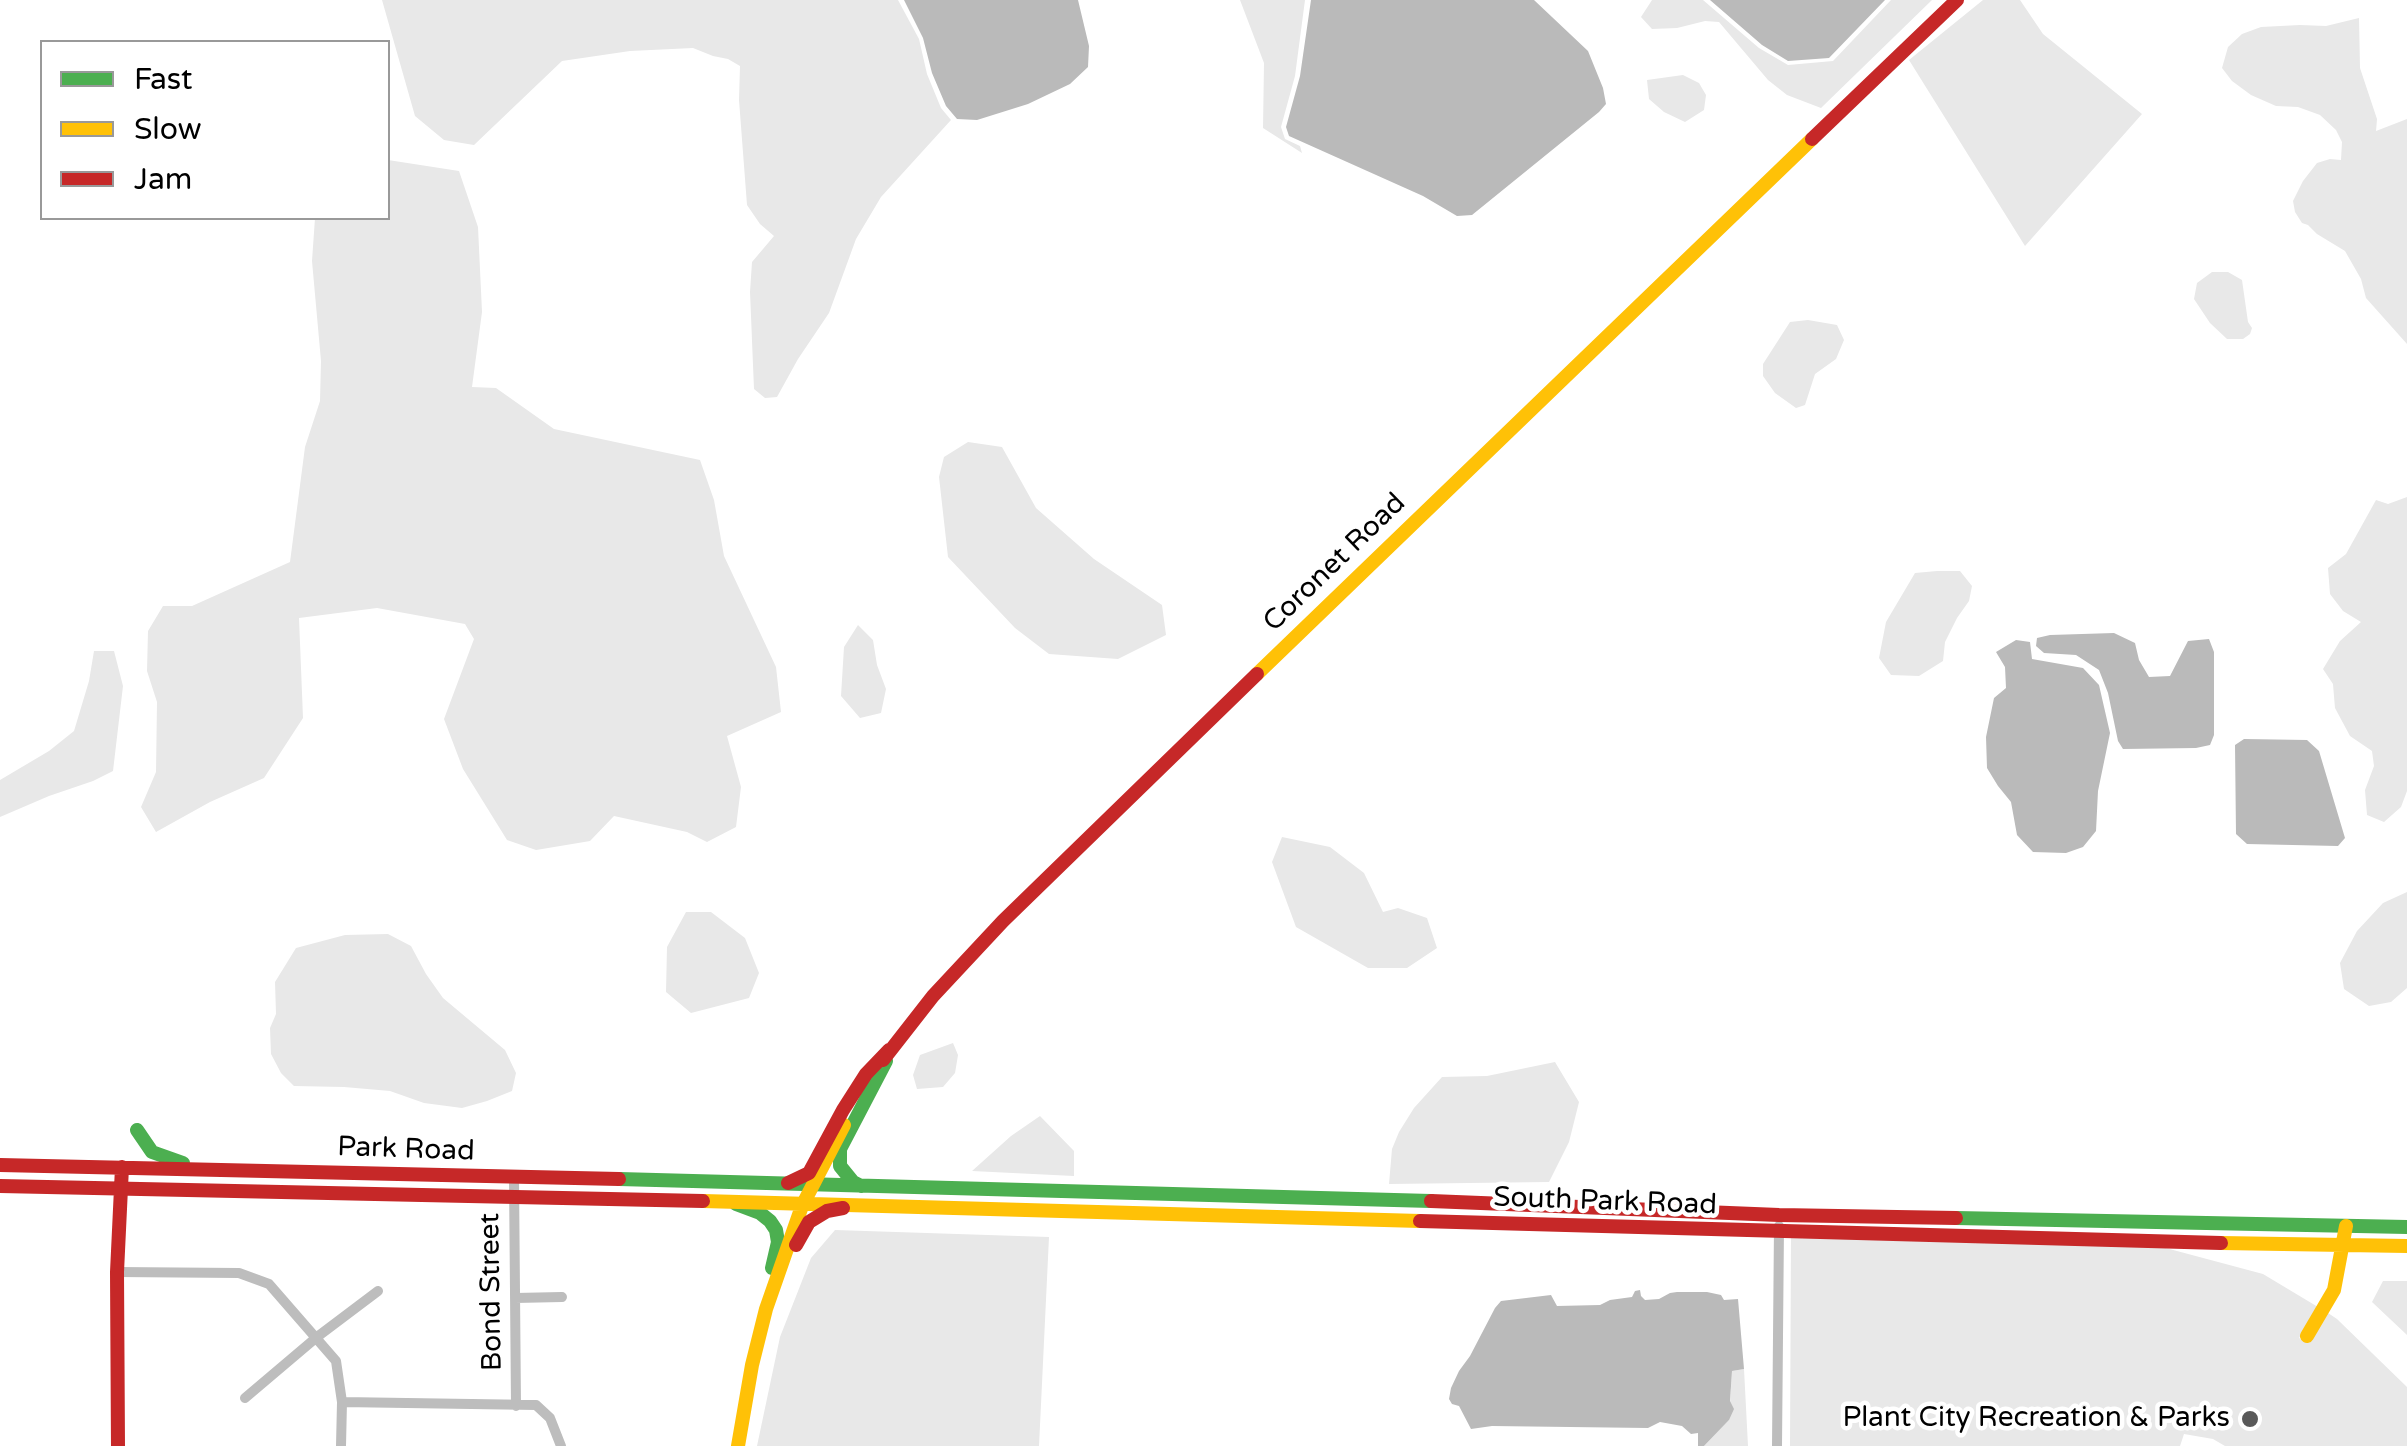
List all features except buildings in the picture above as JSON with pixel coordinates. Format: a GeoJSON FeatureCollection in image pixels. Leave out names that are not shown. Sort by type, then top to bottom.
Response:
{"type":"FeatureCollection","features":[{"type":"Feature","properties":{"kind":"main road","name":"Coronet Road"},"geometry":{"type":"LineString","coordinates":[[766,1309],[802,1206],[849,1116],[892,1048],[971,953],[1956,0]]}},
{"type":"Feature","properties":{"kind":"main road"},"geometry":{"type":"LineString","coordinates":[[784,1185],[808,1173],[866,1074],[892,1048]]}},
{"type":"Feature","properties":{"kind":"main road"},"geometry":{"type":"LineString","coordinates":[[865,1187],[845,1175],[840,1166],[840,1149],[892,1048]]}},
{"type":"Feature","properties":{"kind":"main road"},"geometry":{"type":"LineString","coordinates":[[138,1130],[152,1152],[201,1168]]}},
{"type":"Feature","properties":{"kind":"main road"},"geometry":{"type":"LineString","coordinates":[[118,1446],[122,1167]]}},
{"type":"Feature","properties":{"kind":"main road","name":"Park Road"},"geometry":{"type":"LineString","coordinates":[[0,1169],[201,1168],[812,1186]]}},
{"type":"Feature","properties":{"kind":"main road"},"geometry":{"type":"LineString","coordinates":[[120,1187],[143,1176],[246,1177],[268,1171]]}},
{"type":"Feature","properties":{"kind":"main road"},"geometry":{"type":"LineString","coordinates":[[514,1196],[524,1187],[629,1187],[651,1182]]}},
{"type":"Feature","properties":{"kind":"main road","name":"Park Road"},"geometry":{"type":"LineString","coordinates":[[0,1186],[802,1206]]}},
{"type":"Feature","properties":{"kind":"main road"},"geometry":{"type":"LineString","coordinates":[[631,1200],[772,1198],[792,1196],[812,1186]]}},
{"type":"Feature","properties":{"kind":"main road","name":"South Park Road"},"geometry":{"type":"LineString","coordinates":[[812,1186],[2172,1223],[2344,1234],[2407,1246]]}},
{"type":"Feature","properties":{"kind":"main road"},"geometry":{"type":"LineString","coordinates":[[802,1206],[840,1195],[948,1195],[974,1190]]}},
{"type":"Feature","properties":{"kind":"main road"},"geometry":{"type":"LineString","coordinates":[[735,1204],[770,1220],[778,1242],[738,1446]]}},
{"type":"Feature","properties":{"kind":"main road","name":"South Park Road"},"geometry":{"type":"LineString","coordinates":[[802,1206],[2190,1242],[2407,1227]]}},
{"type":"Feature","properties":{"kind":"main road"},"geometry":{"type":"LineString","coordinates":[[766,1309],[809,1222],[828,1211],[848,1207]]}},
{"type":"Feature","properties":{"kind":"main road"},"geometry":{"type":"LineString","coordinates":[[1707,1230],[1726,1225],[1748,1226],[1779,1215]]}},
{"type":"Feature","properties":{"kind":"main road"},"geometry":{"type":"LineString","coordinates":[[1778,1232],[1798,1225],[1910,1225],[1950,1218]]}},
{"type":"Feature","properties":{"kind":"main road"},"geometry":{"type":"LineString","coordinates":[[1943,1235],[1951,1230],[2147,1234],[2172,1223]]}},
{"type":"Feature","properties":{"kind":"main road"},"geometry":{"type":"LineString","coordinates":[[2306,1336],[2334,1290],[2344,1234]]}},
{"type":"Feature","properties":{"kind":"street","name":"Bond Street"},"geometry":{"type":"LineString","coordinates":[[514,1178],[516,1406]]}},
{"type":"Feature","properties":{"kind":"street"},"geometry":{"type":"LineString","coordinates":[[1777,1446],[1779,1215]]}},
{"type":"Feature","properties":{"kind":"street"},"geometry":{"type":"LineString","coordinates":[[118,1272],[239,1273],[269,1284],[336,1361],[342,1402],[341,1446]]}},
{"type":"Feature","properties":{"kind":"street"},"geometry":{"type":"LineString","coordinates":[[245,1398],[378,1291]]}},
{"type":"Feature","properties":{"kind":"street"},"geometry":{"type":"LineString","coordinates":[[514,1298],[562,1297]]}},
{"type":"Feature","properties":{"kind":"street"},"geometry":{"type":"LineString","coordinates":[[342,1402],[536,1405],[550,1418],[562,1446]]}},
{"type":"Feature","properties":{"kind":"shaded area"},"geometry":{"type":"Polygon","coordinates":[[[382,0],[898,0],[919,39],[927,74],[941,108],[951,120],[881,197],[856,239],[829,313],[777,397],[765,398],[754,389],[750,292],[752,262],[774,236],[747,205],[740,66],[693,48],[630,51],[562,61],[474,145],[444,140],[415,116],[382,0]]]}},
{"type":"Feature","properties":{"kind":"shaded area"},"geometry":{"type":"Polygon","coordinates":[[[904,0],[1078,0],[1089,46],[1088,67],[1070,84],[1028,104],[977,120],[957,119],[946,106],[923,38],[904,0]]]}},
{"type":"Feature","properties":{"kind":"shaded area"},"geometry":{"type":"Polygon","coordinates":[[[1240,0],[1305,0],[1295,76],[1281,127],[1285,139],[1300,146],[1302,153],[1263,128],[1264,63],[1240,0]]]}},
{"type":"Feature","properties":{"kind":"shaded area"},"geometry":{"type":"Polygon","coordinates":[[[1311,0],[1534,0],[1588,51],[1606,104],[1472,215],[1457,216],[1423,196],[1289,136],[1286,127],[1300,76],[1311,0]]]}},
{"type":"Feature","properties":{"kind":"shaded area"},"geometry":{"type":"Polygon","coordinates":[[[1652,0],[1703,0],[1759,48],[1788,65],[1833,61],[1891,0],[1932,0],[1821,108],[1787,95],[1768,80],[1719,22],[1652,29],[1641,17],[1652,0]]]}},
{"type":"Feature","properties":{"kind":"shaded area"},"geometry":{"type":"Polygon","coordinates":[[[1710,0],[1885,0],[1829,58],[1788,61],[1762,45],[1710,0]]]}},
{"type":"Feature","properties":{"kind":"shaded area"},"geometry":{"type":"Polygon","coordinates":[[[1983,0],[2020,0],[2043,34],[2142,114],[2025,246],[1909,60],[1983,0]]]}},
{"type":"Feature","properties":{"kind":"shaded area"},"geometry":{"type":"Polygon","coordinates":[[[2359,18],[2360,68],[2377,119],[2376,131],[2407,119],[2407,344],[2366,298],[2361,279],[2345,251],[2302,223],[2295,212],[2293,201],[2317,163],[2341,160],[2342,142],[2336,130],[2320,115],[2298,107],[2276,106],[2251,95],[2222,68],[2228,47],[2242,34],[2261,27],[2326,26],[2359,18]]]}},
{"type":"Feature","properties":{"kind":"shaded area"},"geometry":{"type":"Polygon","coordinates":[[[1683,75],[1699,83],[1706,95],[1704,110],[1685,122],[1649,99],[1647,80],[1683,75]]]}},
{"type":"Feature","properties":{"kind":"shaded area"},"geometry":{"type":"Polygon","coordinates":[[[390,160],[459,171],[478,227],[482,312],[472,387],[496,388],[554,429],[700,460],[714,500],[724,556],[776,667],[781,712],[727,736],[741,787],[736,827],[707,842],[687,832],[614,816],[590,841],[536,850],[507,840],[463,769],[444,719],[474,639],[465,624],[377,608],[299,618],[303,718],[264,778],[156,832],[141,807],[156,772],[157,702],[147,671],[148,631],[163,606],[192,606],[290,562],[305,447],[320,401],[321,361],[312,261],[315,220],[390,220],[390,160]]]}},
{"type":"Feature","properties":{"kind":"shaded area"},"geometry":{"type":"Polygon","coordinates":[[[2212,272],[2228,272],[2242,280],[2252,328],[2243,339],[2227,339],[2194,299],[2197,283],[2212,272]]]}},
{"type":"Feature","properties":{"kind":"shaded area"},"geometry":{"type":"Polygon","coordinates":[[[1808,320],[1837,325],[1844,340],[1836,359],[1815,374],[1805,405],[1796,408],[1775,393],[1763,376],[1763,364],[1790,322],[1808,320]]]}},
{"type":"Feature","properties":{"kind":"shaded area"},"geometry":{"type":"Polygon","coordinates":[[[968,442],[1002,447],[1036,508],[1094,559],[1162,605],[1166,635],[1118,659],[1049,654],[1015,628],[948,557],[939,477],[944,457],[968,442]]]}},
{"type":"Feature","properties":{"kind":"shaded area"},"geometry":{"type":"Polygon","coordinates":[[[2407,497],[2407,791],[2401,807],[2384,822],[2367,815],[2365,790],[2374,766],[2372,751],[2350,736],[2335,708],[2333,684],[2323,669],[2340,641],[2361,622],[2343,611],[2330,594],[2328,568],[2346,554],[2376,500],[2388,504],[2407,497]]]}},
{"type":"Feature","properties":{"kind":"shaded area"},"geometry":{"type":"Polygon","coordinates":[[[1960,571],[1972,586],[1969,601],[1945,642],[1943,661],[1919,676],[1891,675],[1879,658],[1886,622],[1915,573],[1960,571]]]}},
{"type":"Feature","properties":{"kind":"shaded area"},"geometry":{"type":"Polygon","coordinates":[[[858,625],[873,640],[886,689],[881,713],[860,718],[841,696],[844,647],[858,625]]]}},
{"type":"Feature","properties":{"kind":"shaded area"},"geometry":{"type":"Polygon","coordinates":[[[2114,633],[2135,643],[2149,677],[2170,676],[2188,641],[2209,639],[2214,652],[2214,735],[2210,745],[2123,749],[2099,670],[2076,655],[2044,653],[2036,646],[2037,638],[2050,635],[2114,633]]]}},
{"type":"Feature","properties":{"kind":"shaded area"},"geometry":{"type":"Polygon","coordinates":[[[2016,640],[2030,642],[2032,659],[2083,668],[2099,685],[2110,733],[2098,791],[2096,831],[2083,847],[2066,853],[2033,852],[2017,835],[2011,802],[1987,768],[1986,737],[1994,698],[2006,688],[2005,667],[1996,652],[2016,640]]]}},
{"type":"Feature","properties":{"kind":"shaded area"},"geometry":{"type":"Polygon","coordinates":[[[94,651],[114,651],[123,686],[113,771],[0,817],[0,780],[74,731],[94,651]]]}},
{"type":"Feature","properties":{"kind":"shaded area"},"geometry":{"type":"Polygon","coordinates":[[[2244,739],[2307,740],[2319,751],[2345,838],[2338,846],[2247,844],[2236,834],[2235,745],[2244,739]]]}},
{"type":"Feature","properties":{"kind":"shaded area"},"geometry":{"type":"Polygon","coordinates":[[[1282,837],[1330,847],[1364,873],[1383,912],[1398,908],[1427,918],[1437,948],[1407,968],[1368,968],[1296,927],[1272,862],[1282,837]]]}},
{"type":"Feature","properties":{"kind":"shaded area"},"geometry":{"type":"Polygon","coordinates":[[[2407,892],[2407,988],[2391,1002],[2369,1006],[2344,989],[2340,963],[2357,931],[2383,903],[2407,892]]]}},
{"type":"Feature","properties":{"kind":"shaded area"},"geometry":{"type":"Polygon","coordinates":[[[686,912],[711,912],[745,938],[759,973],[749,998],[691,1013],[666,992],[667,947],[686,912]]]}},
{"type":"Feature","properties":{"kind":"shaded area"},"geometry":{"type":"Polygon","coordinates":[[[388,934],[411,946],[443,998],[505,1050],[516,1073],[512,1091],[462,1108],[424,1103],[390,1091],[294,1086],[281,1073],[271,1054],[275,982],[296,948],[345,935],[388,934]]]}},
{"type":"Feature","properties":{"kind":"shaded area"},"geometry":{"type":"Polygon","coordinates":[[[953,1043],[958,1055],[955,1073],[943,1087],[917,1089],[913,1075],[920,1055],[953,1043]]]}},
{"type":"Feature","properties":{"kind":"shaded area"},"geometry":{"type":"Polygon","coordinates":[[[1555,1062],[1579,1102],[1569,1142],[1549,1182],[1389,1184],[1392,1149],[1399,1132],[1442,1077],[1487,1076],[1555,1062]]]}},
{"type":"Feature","properties":{"kind":"shaded area"},"geometry":{"type":"Polygon","coordinates":[[[1040,1116],[1074,1151],[1074,1176],[972,1171],[1011,1136],[1040,1116]]]}},
{"type":"Feature","properties":{"kind":"shaded area"},"geometry":{"type":"Polygon","coordinates":[[[835,1230],[1049,1237],[1039,1446],[757,1446],[780,1337],[811,1258],[835,1230]]]}},
{"type":"Feature","properties":{"kind":"shaded area"},"geometry":{"type":"Polygon","coordinates":[[[1791,1237],[2162,1247],[2263,1274],[2318,1307],[2299,1338],[2309,1343],[2328,1313],[2407,1387],[2407,1446],[2225,1446],[2213,1439],[2184,1434],[2180,1446],[1790,1446],[1791,1237]]]}},
{"type":"Feature","properties":{"kind":"shaded area"},"geometry":{"type":"Polygon","coordinates":[[[2383,1281],[2407,1281],[2407,1335],[2372,1302],[2383,1281]]]}},
{"type":"Feature","properties":{"kind":"shaded area"},"geometry":{"type":"Polygon","coordinates":[[[1640,1290],[1645,1300],[1677,1292],[1707,1292],[1721,1295],[1724,1300],[1738,1299],[1744,1369],[1732,1371],[1730,1401],[1734,1409],[1729,1420],[1704,1446],[1698,1446],[1698,1433],[1660,1422],[1648,1428],[1471,1429],[1459,1406],[1449,1399],[1459,1371],[1501,1301],[1551,1295],[1557,1306],[1600,1305],[1632,1297],[1640,1290]]]}},
{"type":"Feature","properties":{"kind":"shaded area"},"geometry":{"type":"Polygon","coordinates":[[[1744,1369],[1748,1446],[1704,1446],[1729,1420],[1732,1371],[1744,1369]]]}},
{"type":"Feature","properties":{"kind":"traffic: fast"},"geometry":{"type":"LineString","coordinates":[[861,1186],[840,1166],[840,1149],[886,1061]]}},
{"type":"Feature","properties":{"kind":"traffic: fast"},"geometry":{"type":"LineString","coordinates":[[137,1130],[152,1152],[183,1163]]}},
{"type":"Feature","properties":{"kind":"traffic: fast"},"geometry":{"type":"LineString","coordinates":[[619,1179],[1431,1201]]}},
{"type":"Feature","properties":{"kind":"traffic: fast"},"geometry":{"type":"LineString","coordinates":[[736,1204],[760,1213],[776,1230],[778,1242],[772,1268]]}},
{"type":"Feature","properties":{"kind":"traffic: fast"},"geometry":{"type":"LineString","coordinates":[[1956,1218],[2407,1227]]}},
{"type":"Feature","properties":{"kind":"traffic: slow"},"geometry":{"type":"LineString","coordinates":[[1257,674],[1812,139]]}},
{"type":"Feature","properties":{"kind":"traffic: slow"},"geometry":{"type":"LineString","coordinates":[[738,1446],[766,1309],[802,1206],[844,1125]]}},
{"type":"Feature","properties":{"kind":"traffic: slow"},"geometry":{"type":"LineString","coordinates":[[703,1201],[1420,1221]]}},
{"type":"Feature","properties":{"kind":"traffic: slow"},"geometry":{"type":"LineString","coordinates":[[2307,1336],[2334,1290],[2346,1226]]}},
{"type":"Feature","properties":{"kind":"traffic: slow"},"geometry":{"type":"LineString","coordinates":[[2221,1243],[2407,1246]]}},
{"type":"Feature","properties":{"kind":"traffic: jam"},"geometry":{"type":"LineString","coordinates":[[1812,139],[1957,0]]}},
{"type":"Feature","properties":{"kind":"traffic: jam"},"geometry":{"type":"LineString","coordinates":[[883,1060],[933,996],[1003,921],[1257,674]]}},
{"type":"Feature","properties":{"kind":"traffic: jam"},"geometry":{"type":"LineString","coordinates":[[788,1183],[809,1173],[866,1074],[889,1050]]}},
{"type":"Feature","properties":{"kind":"traffic: jam"},"geometry":{"type":"LineString","coordinates":[[0,1165],[619,1179]]}},
{"type":"Feature","properties":{"kind":"traffic: jam"},"geometry":{"type":"LineString","coordinates":[[118,1446],[117,1272],[122,1167]]}},
{"type":"Feature","properties":{"kind":"traffic: jam"},"geometry":{"type":"LineString","coordinates":[[0,1186],[703,1201]]}},
{"type":"Feature","properties":{"kind":"traffic: jam"},"geometry":{"type":"LineString","coordinates":[[1431,1201],[1956,1218]]}},
{"type":"Feature","properties":{"kind":"traffic: jam"},"geometry":{"type":"LineString","coordinates":[[796,1245],[809,1222],[827,1211],[843,1208]]}},
{"type":"Feature","properties":{"kind":"traffic: jam"},"geometry":{"type":"LineString","coordinates":[[1420,1221],[2221,1243]]}},
{"type":"Feature","properties":{"kind":"place","name":"Plant City Recreation & Parks"},"geometry":{"type":"Point","coordinates":[2250,1419]}}]}
